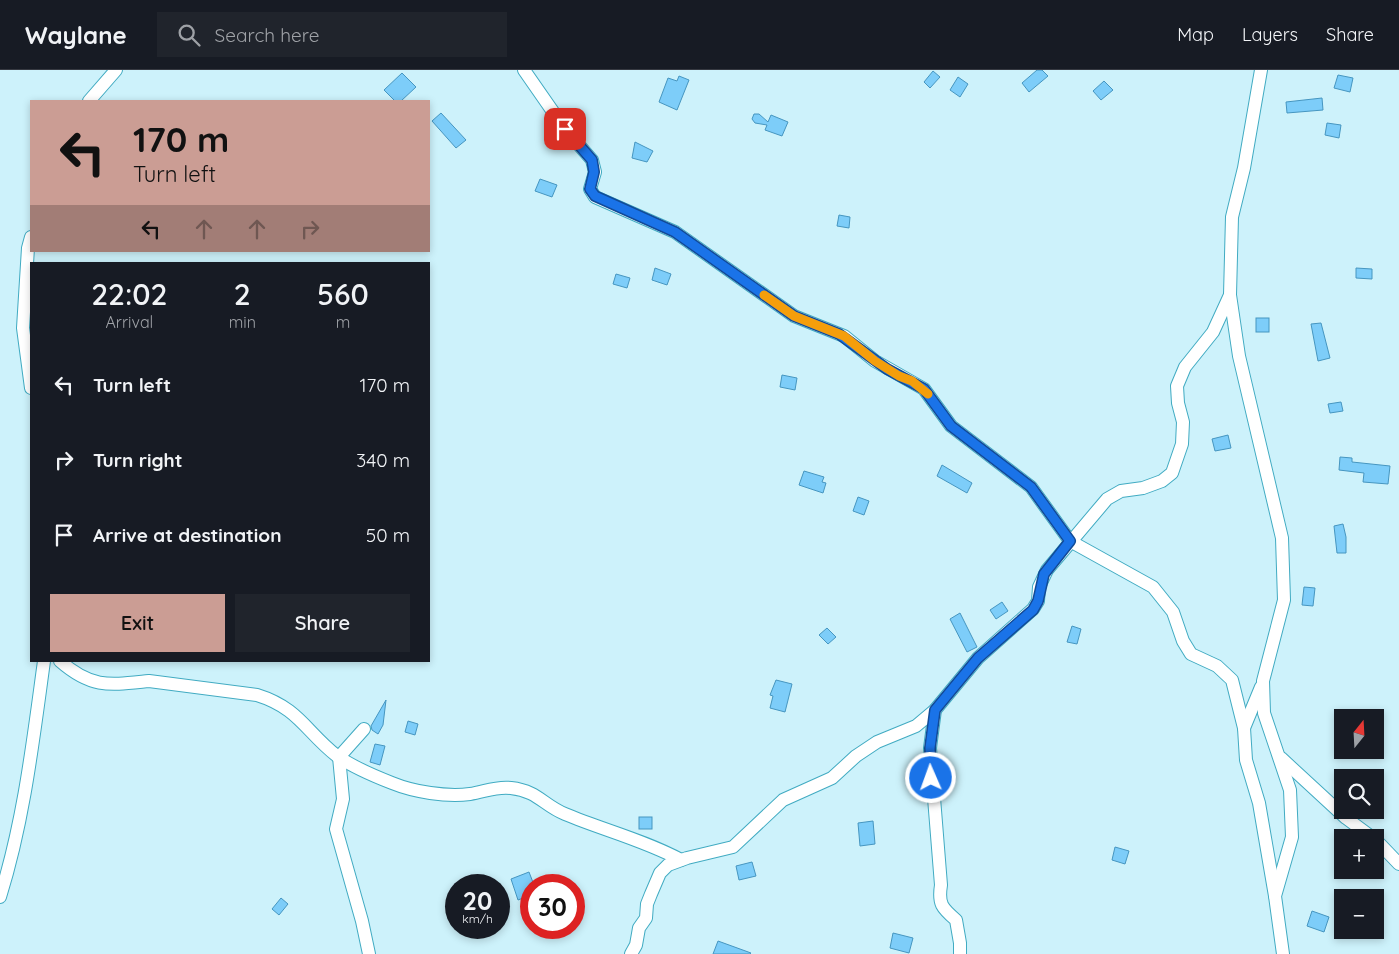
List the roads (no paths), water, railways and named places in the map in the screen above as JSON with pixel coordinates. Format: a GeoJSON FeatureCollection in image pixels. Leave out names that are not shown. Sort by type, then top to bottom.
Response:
{"type":"FeatureCollection","features":[{"type":"Feature","properties":{"kind":"street"},"geometry":{"type":"LineString","coordinates":[[90,100],[116,70]]}},
{"type":"Feature","properties":{"kind":"street"},"geometry":{"type":"LineString","coordinates":[[524,70],[565,129],[592,160],[594,172],[590,189],[595,196],[675,232],[794,316],[839,334],[881,365],[924,389],[951,426],[1031,487],[1070,541],[1153,587],[1173,612],[1183,641],[1191,654],[1224,671],[1232,680],[1244,728],[1246,760],[1258,803],[1275,896],[1283,954]]}},
{"type":"Feature","properties":{"kind":"street"},"geometry":{"type":"LineString","coordinates":[[1244,728],[1263,681],[1284,600],[1282,538],[1239,356],[1230,295],[1232,217],[1244,168],[1261,70]]}},
{"type":"Feature","properties":{"kind":"street"},"geometry":{"type":"LineString","coordinates":[[30,241],[23,328],[30,380]]}},
{"type":"Feature","properties":{"kind":"street"},"geometry":{"type":"LineString","coordinates":[[630,954],[636,945],[639,928],[646,918],[647,904],[660,873],[668,865],[734,847],[783,800],[836,776],[856,756],[877,742],[916,726],[935,710],[978,658],[1033,610],[1038,601],[1044,574],[1106,499],[1121,491],[1143,488],[1162,481],[1172,473],[1182,444],[1184,422],[1178,403],[1177,386],[1185,367],[1213,332],[1230,295]]}},
{"type":"Feature","properties":{"kind":"street"},"geometry":{"type":"LineString","coordinates":[[1059,526],[1083,526]]}},
{"type":"Feature","properties":{"kind":"street"},"geometry":{"type":"LineString","coordinates":[[0,897],[20,826],[44,662]]}},
{"type":"Feature","properties":{"kind":"street"},"geometry":{"type":"LineString","coordinates":[[61,662],[85,680],[98,684],[132,685],[149,681],[268,698],[295,713],[339,757],[390,782],[440,795],[470,794],[499,787],[527,792],[538,795],[564,814],[600,829],[628,836],[681,860]]}},
{"type":"Feature","properties":{"kind":"street"},"geometry":{"type":"LineString","coordinates":[[1263,681],[1264,713],[1281,758],[1290,790],[1292,837],[1275,896]]}},
{"type":"Feature","properties":{"kind":"street"},"geometry":{"type":"LineString","coordinates":[[935,710],[930,748],[941,885],[939,900],[942,908],[956,920],[960,954]]}},
{"type":"Feature","properties":{"kind":"street"},"geometry":{"type":"LineString","coordinates":[[364,729],[339,757],[343,799],[336,829],[362,921],[369,954]]}},
{"type":"Feature","properties":{"kind":"street"},"geometry":{"type":"LineString","coordinates":[[1281,758],[1346,818],[1361,829]]}},
{"type":"Feature","properties":{"kind":"street"},"geometry":{"type":"LineString","coordinates":[[1384,848],[1399,864]]}}]}
